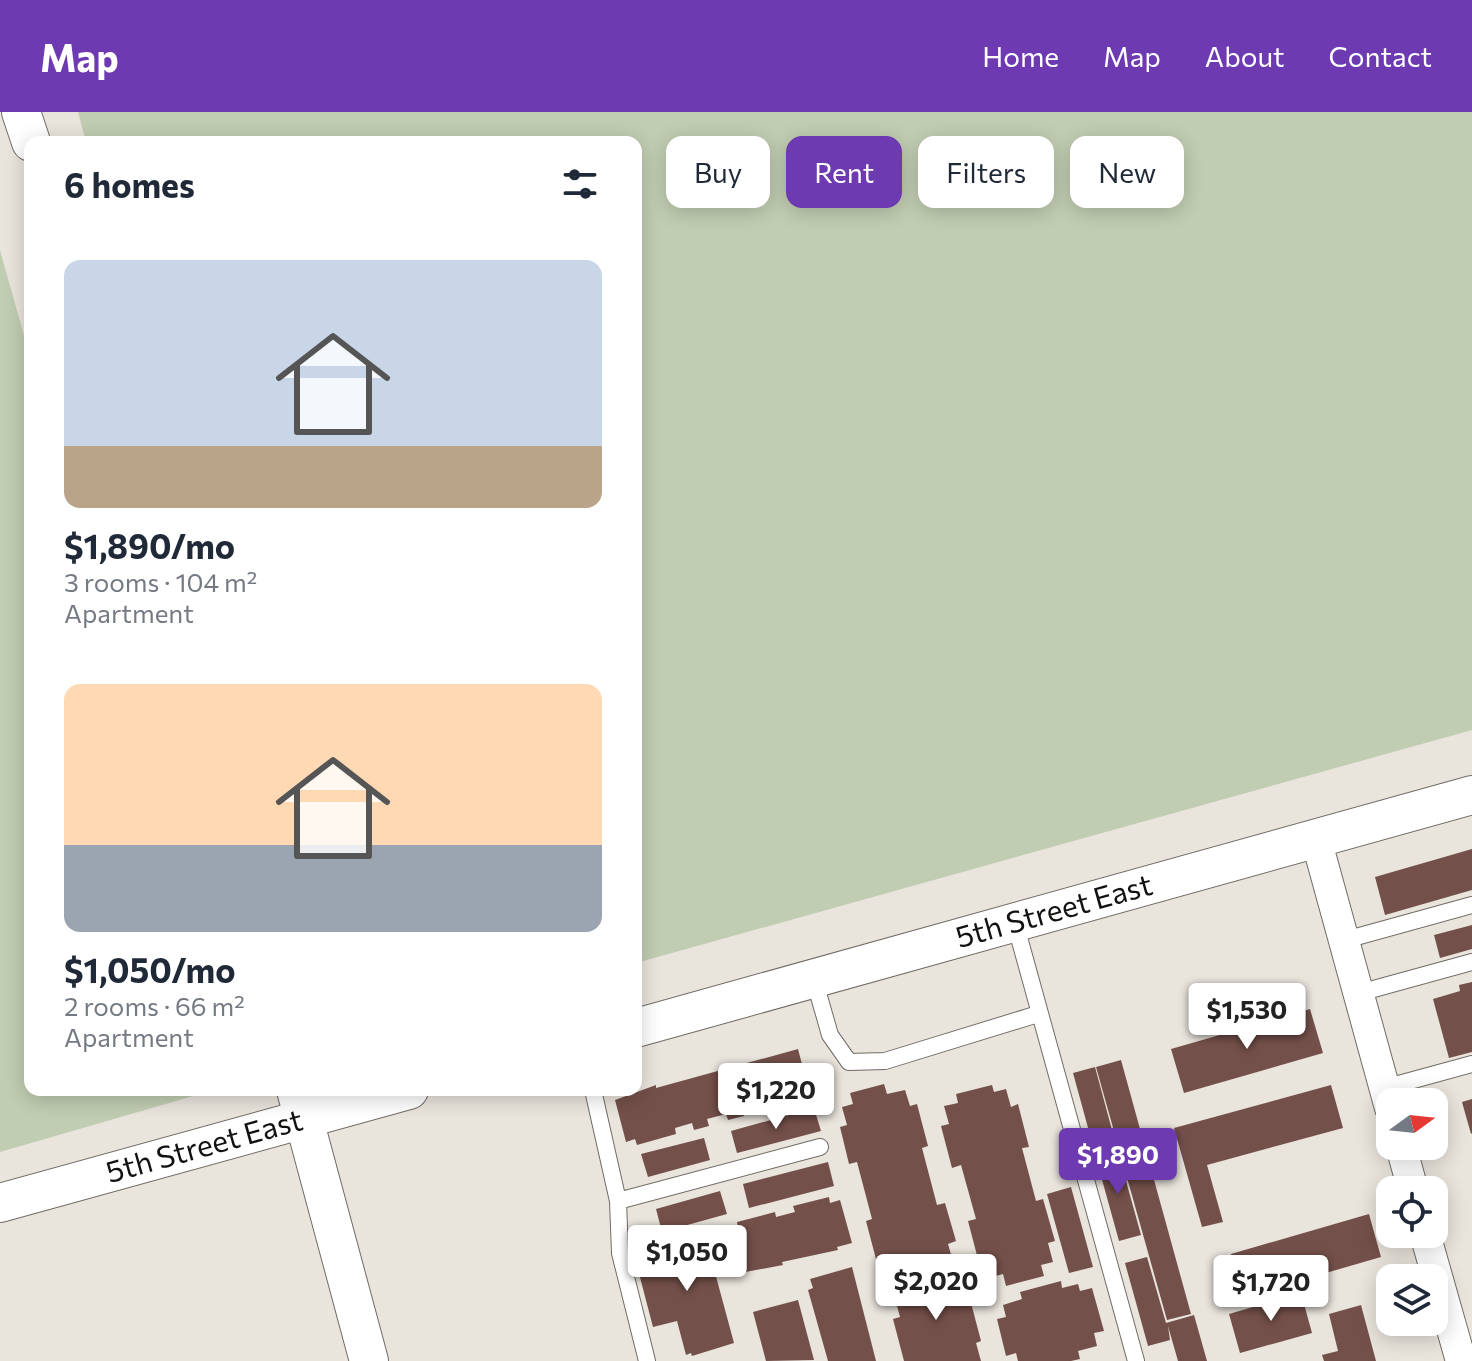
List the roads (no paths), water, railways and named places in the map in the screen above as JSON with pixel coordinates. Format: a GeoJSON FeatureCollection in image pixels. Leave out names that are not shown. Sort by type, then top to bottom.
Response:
{"type":"FeatureCollection","features":[{"type":"Feature","properties":{"kind":"street"},"geometry":{"type":"LineString","coordinates":[[21,112],[29,136]]}},
{"type":"Feature","properties":{"kind":"street","name":"5th Street East"},"geometry":{"type":"LineString","coordinates":[[642,1026],[1472,795]]}},
{"type":"Feature","properties":{"kind":"street"},"geometry":{"type":"LineString","coordinates":[[1316,839],[1384,1088]]}},
{"type":"Feature","properties":{"kind":"street","name":"5th Street East"},"geometry":{"type":"LineString","coordinates":[[0,1203],[300,1104],[362,1096]]}},
{"type":"Feature","properties":{"kind":"street"},"geometry":{"type":"LineString","coordinates":[[300,1104],[369,1361]]}},
{"type":"Feature","properties":{"kind":"street"},"geometry":{"type":"LineString","coordinates":[[1429,1248],[1461,1361]]}},
{"type":"Feature","properties":{"kind":"lane"},"geometry":{"type":"LineString","coordinates":[[1345,940],[1472,905]]}},
{"type":"Feature","properties":{"kind":"lane"},"geometry":{"type":"LineString","coordinates":[[1014,921],[1136,1361]]}},
{"type":"Feature","properties":{"kind":"lane"},"geometry":{"type":"LineString","coordinates":[[1359,993],[1472,962]]}},
{"type":"Feature","properties":{"kind":"lane"},"geometry":{"type":"LineString","coordinates":[[814,979],[830,1035],[849,1062],[885,1061],[1038,1014]]}},
{"type":"Feature","properties":{"kind":"lane"},"geometry":{"type":"LineString","coordinates":[[1412,1088],[1472,1064]]}},
{"type":"Feature","properties":{"kind":"lane"},"geometry":{"type":"LineString","coordinates":[[594,1096],[618,1201],[620,1253],[647,1361]]}},
{"type":"Feature","properties":{"kind":"lane"},"geometry":{"type":"LineString","coordinates":[[618,1201],[820,1147]]}}]}
